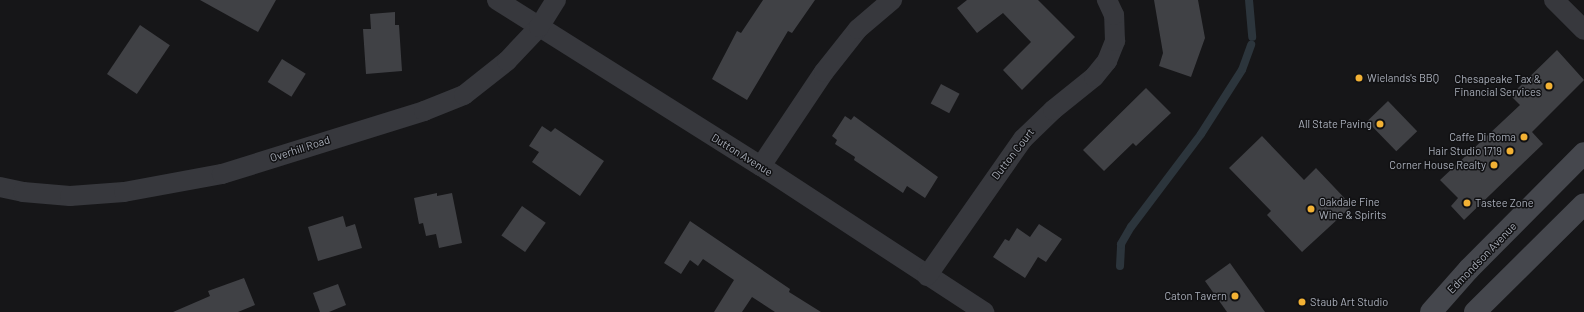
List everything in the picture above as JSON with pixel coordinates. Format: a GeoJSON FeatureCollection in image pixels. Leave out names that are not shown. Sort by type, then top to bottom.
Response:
{"type":"FeatureCollection","features":[{"type":"Feature","properties":{"kind":"main road","name":"Edmondson Avenue"},"geometry":{"type":"LineString","coordinates":[[1431,312],[1469,269],[1584,153]]}},
{"type":"Feature","properties":{"kind":"main road"},"geometry":{"type":"LineString","coordinates":[[1475,312],[1584,204]]}},
{"type":"Feature","properties":{"kind":"street","name":"Dutton Avenue"},"geometry":{"type":"LineString","coordinates":[[497,0],[761,166],[984,312]]}},
{"type":"Feature","properties":{"kind":"street","name":"Overhill Road"},"geometry":{"type":"LineString","coordinates":[[0,187],[24,192],[70,196],[124,192],[222,174],[424,111],[464,95],[507,61],[539,27],[556,0]]}},
{"type":"Feature","properties":{"kind":"street"},"geometry":{"type":"LineString","coordinates":[[761,166],[824,72],[858,29],[892,0]]}},
{"type":"Feature","properties":{"kind":"street","name":"Dutton Court"},"geometry":{"type":"LineString","coordinates":[[927,276],[1023,139],[1053,110],[1094,77],[1107,61],[1115,41],[1114,15],[1107,0]]}},
{"type":"Feature","properties":{"kind":"street"},"geometry":{"type":"LineString","coordinates":[[1554,0],[1584,30]]}},
{"type":"Feature","properties":{"kind":"building"},"geometry":{"type":"Polygon","coordinates":[[[200,0],[276,0],[258,32],[200,0]]]}},
{"type":"Feature","properties":{"kind":"building"},"geometry":{"type":"Polygon","coordinates":[[[763,0],[815,0],[792,33],[788,31],[747,100],[712,79],[737,31],[741,33],[763,0]]]}},
{"type":"Feature","properties":{"kind":"building"},"geometry":{"type":"Polygon","coordinates":[[[967,0],[1038,0],[1075,37],[1022,90],[1003,70],[1031,42],[1003,13],[977,33],[957,8],[967,0]]]}},
{"type":"Feature","properties":{"kind":"building"},"geometry":{"type":"Polygon","coordinates":[[[1154,0],[1198,0],[1205,38],[1191,77],[1159,66],[1163,53],[1154,0]]]}},
{"type":"Feature","properties":{"kind":"building"},"geometry":{"type":"Polygon","coordinates":[[[395,12],[395,25],[399,25],[402,71],[366,74],[363,29],[371,29],[370,14],[395,12]]]}},
{"type":"Feature","properties":{"kind":"building"},"geometry":{"type":"Polygon","coordinates":[[[140,25],[170,45],[137,94],[107,74],[140,25]]]}},
{"type":"Feature","properties":{"kind":"building"},"geometry":{"type":"Polygon","coordinates":[[[1557,50],[1584,80],[1532,132],[1543,144],[1464,220],[1451,206],[1458,198],[1440,180],[1520,105],[1512,97],[1516,94],[1514,92],[1557,50]]]}},
{"type":"Feature","properties":{"kind":"building"},"geometry":{"type":"Polygon","coordinates":[[[282,59],[306,74],[291,97],[268,82],[282,59]]]}},
{"type":"Feature","properties":{"kind":"building"},"geometry":{"type":"Polygon","coordinates":[[[941,84],[960,94],[949,113],[931,103],[941,84]]]}},
{"type":"Feature","properties":{"kind":"building"},"geometry":{"type":"Polygon","coordinates":[[[1146,88],[1171,113],[1136,146],[1133,143],[1104,171],[1083,150],[1146,88]]]}},
{"type":"Feature","properties":{"kind":"building"},"geometry":{"type":"Polygon","coordinates":[[[1388,101],[1417,131],[1396,151],[1367,121],[1388,101]]]}},
{"type":"Feature","properties":{"kind":"building"},"geometry":{"type":"Polygon","coordinates":[[[845,116],[851,120],[854,116],[938,177],[925,198],[907,186],[903,193],[854,160],[855,157],[835,144],[837,140],[832,136],[845,116]]]}},
{"type":"Feature","properties":{"kind":"building"},"geometry":{"type":"Polygon","coordinates":[[[542,126],[551,132],[555,128],[604,161],[580,196],[532,162],[539,152],[529,146],[542,126]]]}},
{"type":"Feature","properties":{"kind":"building"},"geometry":{"type":"Polygon","coordinates":[[[1262,136],[1304,180],[1316,168],[1352,206],[1302,252],[1267,215],[1271,211],[1229,168],[1262,136]]]}},
{"type":"Feature","properties":{"kind":"building"},"geometry":{"type":"Polygon","coordinates":[[[437,193],[437,196],[452,193],[462,243],[439,248],[436,234],[426,236],[423,223],[419,224],[414,198],[437,193]]]}},
{"type":"Feature","properties":{"kind":"building"},"geometry":{"type":"Polygon","coordinates":[[[522,206],[546,223],[525,252],[501,235],[522,206]]]}},
{"type":"Feature","properties":{"kind":"building"},"geometry":{"type":"Polygon","coordinates":[[[343,216],[346,227],[355,224],[362,248],[318,261],[308,227],[343,216]]]}},
{"type":"Feature","properties":{"kind":"building"},"geometry":{"type":"Polygon","coordinates":[[[690,221],[790,289],[789,292],[821,312],[775,312],[752,297],[742,312],[714,312],[734,280],[703,259],[698,266],[690,260],[681,274],[664,263],[690,221]]]}},
{"type":"Feature","properties":{"kind":"building"},"geometry":{"type":"Polygon","coordinates":[[[1039,224],[1062,239],[1046,262],[1038,257],[1025,278],[993,257],[1005,239],[1009,241],[1017,228],[1030,237],[1039,224]]]}},
{"type":"Feature","properties":{"kind":"building","name":"Caton Tavern"},"geometry":{"type":"Polygon","coordinates":[[[1230,263],[1265,312],[1227,312],[1205,281],[1230,263]]]}},
{"type":"Feature","properties":{"kind":"building"},"geometry":{"type":"Polygon","coordinates":[[[244,278],[255,305],[238,312],[173,312],[210,296],[208,291],[244,278]]]}},
{"type":"Feature","properties":{"kind":"building"},"geometry":{"type":"Polygon","coordinates":[[[338,284],[346,305],[329,312],[320,312],[313,293],[338,284]]]}},
{"type":"Feature","properties":{"kind":"waterway"},"geometry":{"type":"LineString","coordinates":[[1249,0],[1252,37]]}},
{"type":"Feature","properties":{"kind":"waterway"},"geometry":{"type":"LineString","coordinates":[[1120,266],[1121,244],[1131,227],[1201,134],[1242,70],[1251,45]]}},
{"type":"Feature","properties":{"kind":"place","name":"Wielands's BBQ"},"geometry":{"type":"Point","coordinates":[1359,78]}},
{"type":"Feature","properties":{"kind":"place","name":"Chesapeake Tax & Financial Services"},"geometry":{"type":"Point","coordinates":[1549,86]}},
{"type":"Feature","properties":{"kind":"place","name":"All State Paving"},"geometry":{"type":"Point","coordinates":[1380,124]}},
{"type":"Feature","properties":{"kind":"place","name":"Caffe Di Roma"},"geometry":{"type":"Point","coordinates":[1524,137]}},
{"type":"Feature","properties":{"kind":"place","name":"Hair Studio 1719"},"geometry":{"type":"Point","coordinates":[1510,151]}},
{"type":"Feature","properties":{"kind":"place","name":"Corner House Realty"},"geometry":{"type":"Point","coordinates":[1494,165]}},
{"type":"Feature","properties":{"kind":"place","name":"Tastee Zone"},"geometry":{"type":"Point","coordinates":[1467,203]}},
{"type":"Feature","properties":{"kind":"place","name":"Oakdale Fine Wine & Spirits"},"geometry":{"type":"Point","coordinates":[1311,209]}},
{"type":"Feature","properties":{"kind":"place","name":"Caton Tavern"},"geometry":{"type":"Point","coordinates":[1235,296]}},
{"type":"Feature","properties":{"kind":"place","name":"Staub Art Studio"},"geometry":{"type":"Point","coordinates":[1302,302]}}]}
